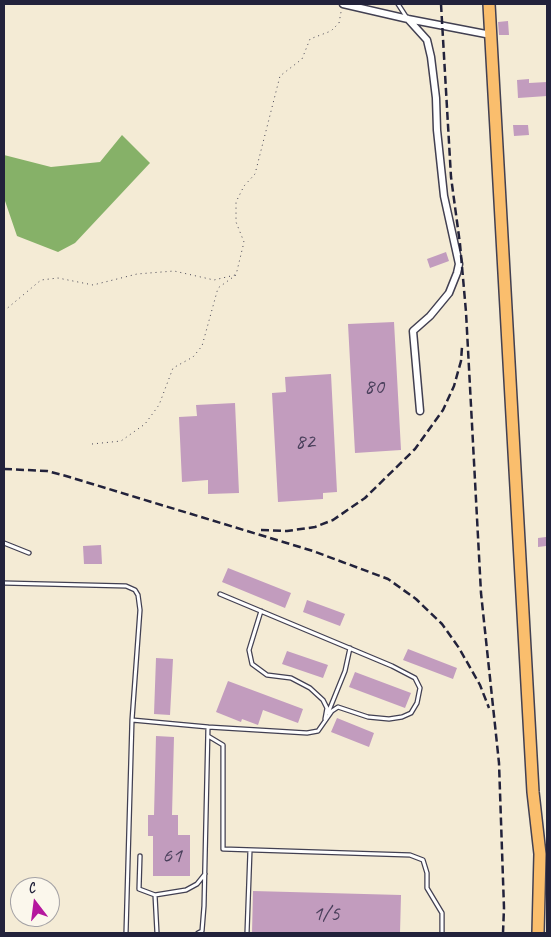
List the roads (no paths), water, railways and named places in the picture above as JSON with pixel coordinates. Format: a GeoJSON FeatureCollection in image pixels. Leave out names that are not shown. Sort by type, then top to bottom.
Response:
{"type":"FeatureCollection","features":[{"type":"Feature","properties":{"kind":"highway"},"geometry":{"type":"LineString","coordinates":[[489,4],[533,792],[540,854],[538,933]]}},
{"type":"Feature","properties":{"kind":"street"},"geometry":{"type":"LineString","coordinates":[[343,4],[491,35]]}},
{"type":"Feature","properties":{"kind":"street"},"geometry":{"type":"LineString","coordinates":[[408,19],[427,40],[431,57],[444,196],[458,264],[457,273],[450,292],[430,316],[413,331],[420,411]]}},
{"type":"Feature","properties":{"kind":"lane"},"geometry":{"type":"LineString","coordinates":[[398,4],[408,19]]}},
{"type":"Feature","properties":{"kind":"lane"},"geometry":{"type":"LineString","coordinates":[[4,543],[29,553]]}},
{"type":"Feature","properties":{"kind":"lane"},"geometry":{"type":"LineString","coordinates":[[4,583],[126,586],[135,590],[140,600],[132,720],[126,933]]}},
{"type":"Feature","properties":{"kind":"lane"},"geometry":{"type":"LineString","coordinates":[[132,720],[307,733],[318,731],[332,711],[338,707],[368,717],[388,720],[411,714],[417,703],[420,688],[415,678],[392,666],[220,594]]}},
{"type":"Feature","properties":{"kind":"lane"},"geometry":{"type":"LineString","coordinates":[[261,611],[249,650],[252,664],[268,675],[291,678],[310,688],[323,700],[327,708],[325,721]]}},
{"type":"Feature","properties":{"kind":"lane"},"geometry":{"type":"LineString","coordinates":[[325,721],[345,671],[350,648]]}},
{"type":"Feature","properties":{"kind":"lane"},"geometry":{"type":"LineString","coordinates":[[198,933],[202,931],[205,873],[208,727]]}},
{"type":"Feature","properties":{"kind":"lane"},"geometry":{"type":"LineString","coordinates":[[207,736],[224,745],[223,849],[410,855],[423,860],[428,873],[428,888],[442,913],[442,933]]}},
{"type":"Feature","properties":{"kind":"lane"},"geometry":{"type":"LineString","coordinates":[[247,933],[250,850]]}},
{"type":"Feature","properties":{"kind":"lane"},"geometry":{"type":"LineString","coordinates":[[140,856],[139,889],[155,896],[186,890],[197,884],[205,873]]}},
{"type":"Feature","properties":{"kind":"lane"},"geometry":{"type":"LineString","coordinates":[[155,896],[157,933]]}},
{"type":"Feature","properties":{"kind":"railway"},"geometry":{"type":"LineString","coordinates":[[441,4],[451,177],[460,244],[466,312],[481,593],[499,763],[504,908],[503,933]]}},
{"type":"Feature","properties":{"kind":"railway"},"geometry":{"type":"LineString","coordinates":[[261,530],[287,531],[315,527],[333,520],[365,498],[415,449],[443,410],[454,386],[461,361],[462,347]]}},
{"type":"Feature","properties":{"kind":"railway"},"geometry":{"type":"LineString","coordinates":[[4,469],[47,471],[66,476],[313,551],[388,579],[416,599],[442,624],[459,648],[480,685],[489,708]]}}]}
